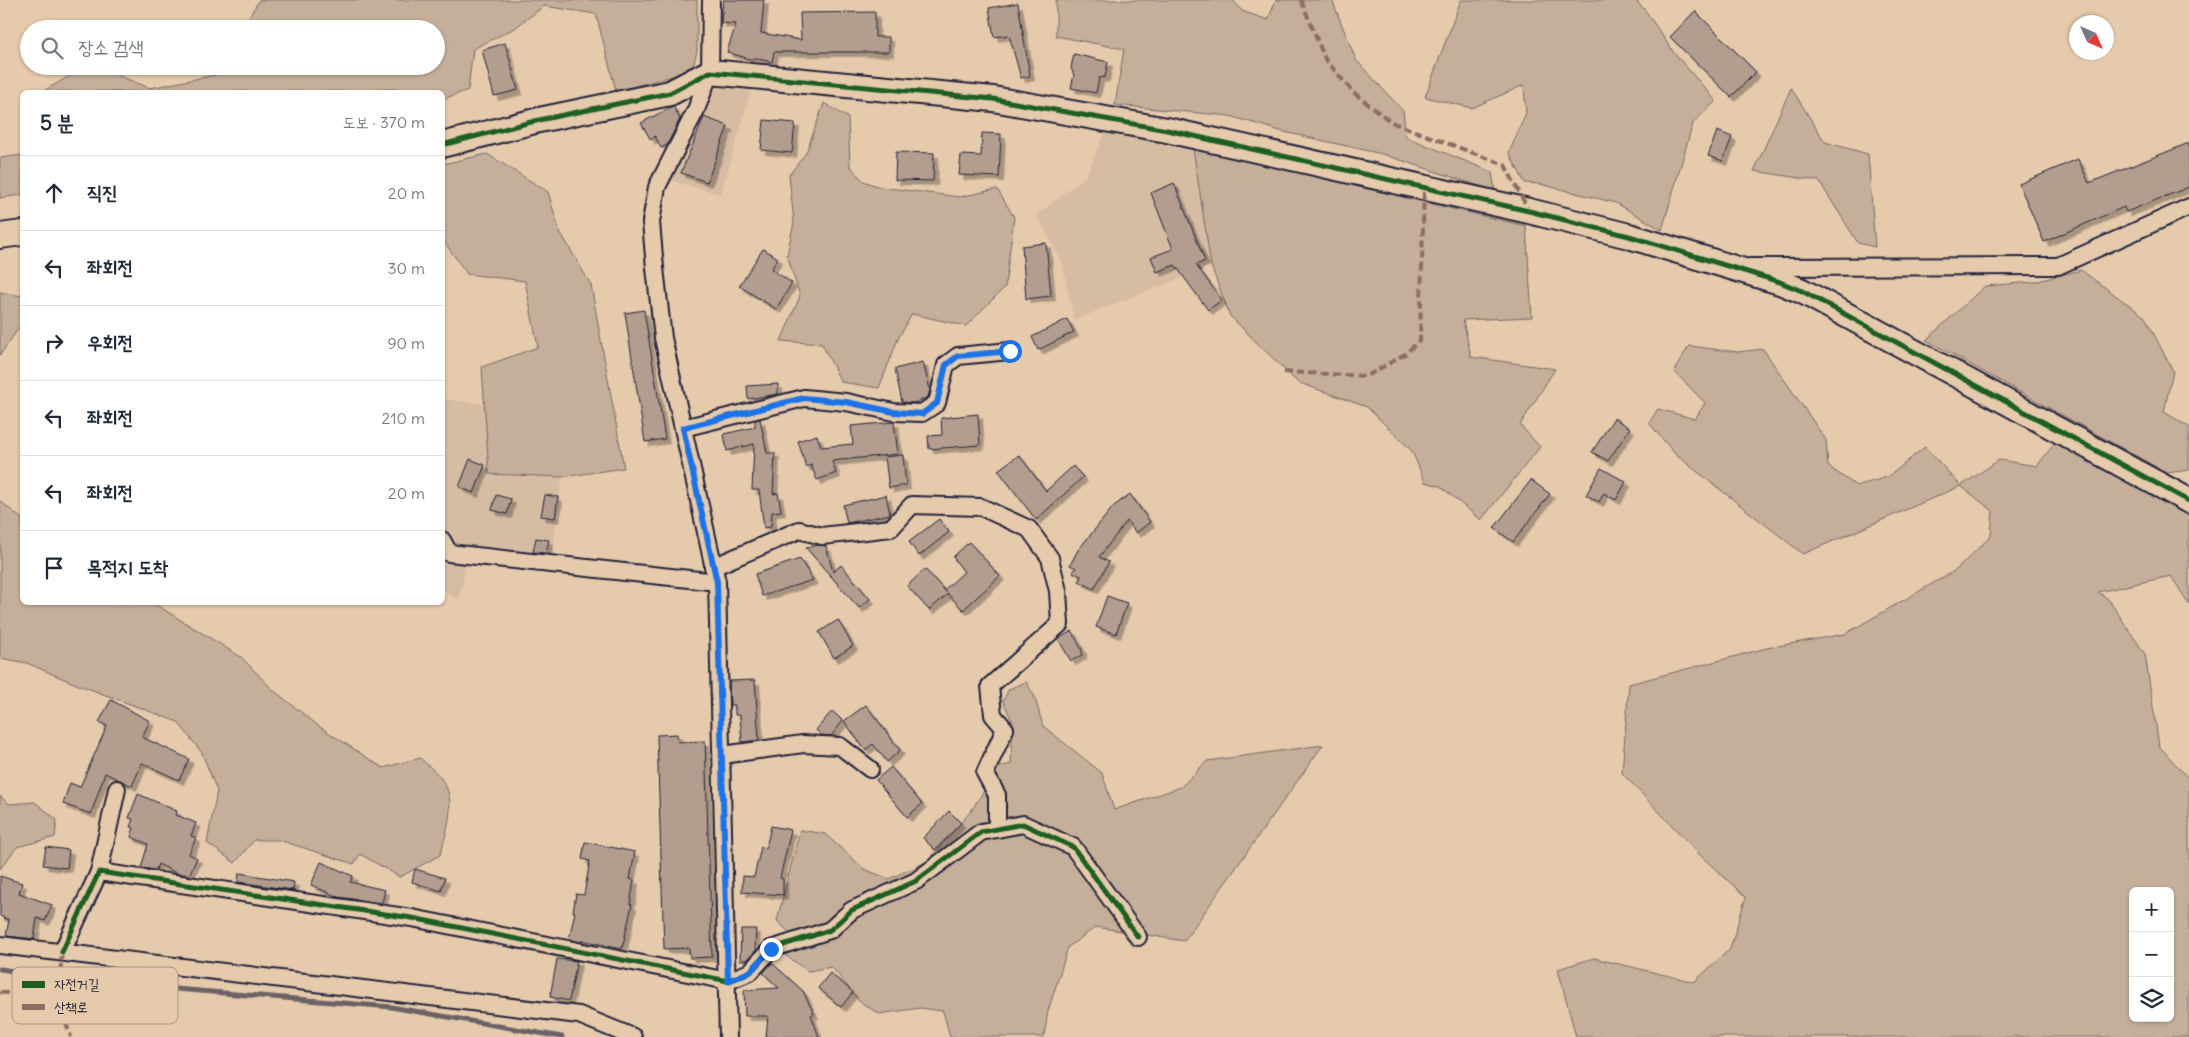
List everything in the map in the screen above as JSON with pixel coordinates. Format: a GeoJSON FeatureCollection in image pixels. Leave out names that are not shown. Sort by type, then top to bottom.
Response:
{"type":"FeatureCollection","features":[{"type":"Feature","properties":{"kind":"street"},"geometry":{"type":"LineString","coordinates":[[711,0],[710,72],[696,110],[657,187],[651,222],[654,268],[664,338],[715,574],[722,755],[728,1037]]}},
{"type":"Feature","properties":{"kind":"street"},"geometry":{"type":"LineString","coordinates":[[445,144],[539,120],[670,93],[710,72],[993,99],[1167,130],[1529,211],[1629,236],[1780,282],[1802,291],[2189,501]]}},
{"type":"Feature","properties":{"kind":"street"},"geometry":{"type":"LineString","coordinates":[[1732,267],[2058,266],[2189,207]]}},
{"type":"Feature","properties":{"kind":"street"},"geometry":{"type":"LineString","coordinates":[[0,236],[20,233]]}},
{"type":"Feature","properties":{"kind":"street"},"geometry":{"type":"LineString","coordinates":[[683,428],[804,398],[846,402],[894,412],[922,414],[937,403],[946,365],[958,356],[1010,351]]}},
{"type":"Feature","properties":{"kind":"street"},"geometry":{"type":"LineString","coordinates":[[445,546],[449,553],[715,574],[799,530],[822,536],[891,528],[912,505],[981,507],[1029,529],[1050,558],[1058,591],[1060,624],[990,686],[993,715],[1005,729],[985,773],[996,795],[996,829]]}},
{"type":"Feature","properties":{"kind":"street"},"geometry":{"type":"LineString","coordinates":[[722,755],[803,744],[840,746],[870,769]]}},
{"type":"Feature","properties":{"kind":"street"},"geometry":{"type":"LineString","coordinates":[[62,952],[99,872],[117,789]]}},
{"type":"Feature","properties":{"kind":"street"},"geometry":{"type":"LineString","coordinates":[[99,872],[412,918],[728,981],[750,972],[771,949],[830,930],[852,910],[916,881],[981,832],[1023,824],[1073,847],[1138,937]]}},
{"type":"Feature","properties":{"kind":"street"},"geometry":{"type":"LineString","coordinates":[[0,945],[579,1015],[633,1037]]}},
{"type":"Feature","properties":{"kind":"shaded area"},"geometry":{"type":"Polygon","coordinates":[[[259,0],[697,0],[697,51],[692,71],[616,91],[596,14],[544,6],[515,28],[473,49],[468,90],[445,98],[445,90],[45,90],[71,75],[116,75],[150,88],[215,75],[445,75],[445,20],[247,20],[259,0]]]}},
{"type":"Feature","properties":{"kind":"shaded area"},"geometry":{"type":"Polygon","coordinates":[[[1056,0],[1233,0],[1242,11],[1268,20],[1276,0],[1332,0],[1356,60],[1403,111],[1406,137],[1492,172],[1495,191],[1382,154],[1280,131],[1230,116],[1115,105],[1124,49],[1056,36],[1056,0]]]}},
{"type":"Feature","properties":{"kind":"shaded area"},"geometry":{"type":"Polygon","coordinates":[[[1461,0],[1635,0],[1645,10],[1674,53],[1716,101],[1693,123],[1662,230],[1616,203],[1540,184],[1525,183],[1509,153],[1526,113],[1524,85],[1472,108],[1425,97],[1461,0]]]}},
{"type":"Feature","properties":{"kind":"shaded area"},"geometry":{"type":"Polygon","coordinates":[[[712,83],[752,87],[721,194],[672,181],[712,83]]]}},
{"type":"Feature","properties":{"kind":"shaded area"},"geometry":{"type":"Polygon","coordinates":[[[1791,88],[1825,142],[1868,154],[1875,247],[1858,243],[1819,181],[1754,171],[1791,88]]]}},
{"type":"Feature","properties":{"kind":"shaded area"},"geometry":{"type":"Polygon","coordinates":[[[824,103],[848,118],[850,166],[863,181],[880,187],[960,197],[997,189],[1014,217],[1005,287],[966,326],[912,314],[898,339],[879,388],[841,382],[822,344],[781,341],[800,296],[787,255],[794,222],[789,175],[806,153],[824,103]]]}},
{"type":"Feature","properties":{"kind":"shaded area"},"geometry":{"type":"Polygon","coordinates":[[[1107,128],[1120,135],[1193,148],[1211,266],[1074,320],[1062,263],[1037,215],[1086,176],[1107,128]]]}},
{"type":"Feature","properties":{"kind":"shaded area"},"geometry":{"type":"Polygon","coordinates":[[[1193,148],[1526,226],[1532,317],[1463,320],[1471,357],[1555,369],[1520,425],[1540,447],[1481,520],[1440,486],[1425,482],[1412,451],[1367,407],[1297,382],[1230,316],[1211,266],[1193,148]]]}},
{"type":"Feature","properties":{"kind":"shaded area"},"geometry":{"type":"Polygon","coordinates":[[[487,154],[548,192],[559,230],[591,285],[624,468],[562,477],[489,474],[482,367],[538,347],[525,281],[467,274],[445,243],[445,164],[487,154]]]}},
{"type":"Feature","properties":{"kind":"shaded area"},"geometry":{"type":"Polygon","coordinates":[[[20,155],[20,195],[0,198],[0,158],[20,155]]]}},
{"type":"Feature","properties":{"kind":"shaded area"},"geometry":{"type":"Polygon","coordinates":[[[2081,270],[2145,317],[2173,371],[2164,412],[2189,427],[2189,470],[2167,473],[1926,340],[1985,286],[2034,282],[2081,270]]]}},
{"type":"Feature","properties":{"kind":"shaded area"},"geometry":{"type":"Polygon","coordinates":[[[0,292],[20,296],[20,326],[0,355],[0,292]]]}},
{"type":"Feature","properties":{"kind":"shaded area"},"geometry":{"type":"Polygon","coordinates":[[[1689,346],[1738,352],[1763,349],[1826,440],[1828,466],[1856,486],[1888,477],[1925,447],[1961,486],[1803,554],[1676,455],[1649,423],[1658,409],[1695,419],[1705,403],[1674,371],[1689,346]]]}},
{"type":"Feature","properties":{"kind":"shaded area"},"geometry":{"type":"Polygon","coordinates":[[[445,399],[484,404],[489,474],[562,477],[550,574],[466,565],[459,600],[445,590],[445,399]]]}},
{"type":"Feature","properties":{"kind":"shaded area"},"geometry":{"type":"Polygon","coordinates":[[[2058,439],[2189,515],[2189,604],[2171,576],[2098,592],[2108,599],[2145,654],[2159,746],[2189,779],[2189,1037],[1576,1037],[1558,969],[1594,958],[1694,982],[1730,949],[1746,897],[1701,856],[1622,773],[1629,684],[1767,648],[1845,634],[1956,570],[1991,536],[1993,511],[1961,486],[1999,460],[2037,466],[2058,439]]]}},
{"type":"Feature","properties":{"kind":"shaded area"},"geometry":{"type":"Polygon","coordinates":[[[0,501],[20,517],[20,605],[156,605],[241,657],[273,690],[320,727],[383,768],[420,758],[440,777],[447,788],[449,797],[449,817],[440,855],[400,877],[360,854],[354,864],[279,840],[254,840],[235,863],[207,843],[217,791],[202,753],[178,722],[71,682],[27,663],[0,658],[0,501]]]}},
{"type":"Feature","properties":{"kind":"shaded area"},"geometry":{"type":"Polygon","coordinates":[[[1026,682],[1034,695],[1043,726],[1102,773],[1114,810],[1181,787],[1207,761],[1323,745],[1184,941],[1096,927],[1068,947],[1048,1011],[1044,1037],[950,1037],[943,1011],[920,1008],[879,1014],[859,1001],[832,967],[808,971],[782,953],[790,933],[777,921],[800,830],[825,834],[864,869],[889,879],[926,862],[971,811],[999,767],[1011,764],[1013,723],[1003,701],[1009,689],[1026,682]]]}},
{"type":"Feature","properties":{"kind":"shaded area"},"geometry":{"type":"Polygon","coordinates":[[[0,796],[9,804],[35,802],[57,820],[55,837],[17,847],[0,869],[0,796]]]}},
{"type":"Feature","properties":{"kind":"building"},"geometry":{"type":"Polygon","coordinates":[[[723,0],[764,0],[761,33],[801,40],[800,13],[875,12],[875,37],[889,37],[889,52],[774,52],[772,62],[753,58],[753,60],[727,52],[736,24],[721,23],[723,0]]]}},
{"type":"Feature","properties":{"kind":"building"},"geometry":{"type":"Polygon","coordinates":[[[1018,3],[1030,76],[1021,78],[1009,35],[994,37],[989,8],[1018,3]]]}},
{"type":"Feature","properties":{"kind":"building"},"geometry":{"type":"Polygon","coordinates":[[[1695,11],[1756,72],[1731,97],[1670,37],[1695,11]]]}},
{"type":"Feature","properties":{"kind":"building"},"geometry":{"type":"Polygon","coordinates":[[[505,43],[518,90],[494,96],[482,50],[505,43]]]}},
{"type":"Feature","properties":{"kind":"building"},"geometry":{"type":"Polygon","coordinates":[[[1074,54],[1108,62],[1105,77],[1099,78],[1096,93],[1071,88],[1074,75],[1071,68],[1074,54]]]}},
{"type":"Feature","properties":{"kind":"building"},"geometry":{"type":"Polygon","coordinates":[[[673,106],[680,119],[667,145],[661,148],[655,136],[651,140],[641,123],[673,106]]]}},
{"type":"Feature","properties":{"kind":"building"},"geometry":{"type":"Polygon","coordinates":[[[704,117],[728,126],[707,182],[681,173],[704,117]]]}},
{"type":"Feature","properties":{"kind":"building"},"geometry":{"type":"Polygon","coordinates":[[[764,120],[795,123],[792,153],[761,150],[764,120]]]}},
{"type":"Feature","properties":{"kind":"building"},"geometry":{"type":"Polygon","coordinates":[[[1717,131],[1732,137],[1723,161],[1708,156],[1717,131]]]}},
{"type":"Feature","properties":{"kind":"building"},"geometry":{"type":"Polygon","coordinates":[[[982,133],[1001,134],[999,177],[959,175],[961,155],[981,156],[982,133]]]}},
{"type":"Feature","properties":{"kind":"building"},"geometry":{"type":"Polygon","coordinates":[[[2189,143],[2189,187],[2126,212],[2124,207],[2044,242],[2019,184],[2078,159],[2089,183],[2189,143]]]}},
{"type":"Feature","properties":{"kind":"building"},"geometry":{"type":"Polygon","coordinates":[[[896,152],[934,153],[933,181],[895,180],[896,152]]]}},
{"type":"Feature","properties":{"kind":"building"},"geometry":{"type":"Polygon","coordinates":[[[1174,183],[1205,261],[1196,265],[1222,300],[1208,310],[1175,265],[1157,272],[1151,257],[1173,249],[1151,193],[1174,183]]]}},
{"type":"Feature","properties":{"kind":"building"},"geometry":{"type":"Polygon","coordinates":[[[1046,243],[1051,296],[1026,299],[1022,246],[1046,243]]]}},
{"type":"Feature","properties":{"kind":"building"},"geometry":{"type":"Polygon","coordinates":[[[763,249],[778,258],[771,269],[792,283],[776,309],[739,286],[763,249]]]}},
{"type":"Feature","properties":{"kind":"building"},"geometry":{"type":"Polygon","coordinates":[[[644,310],[665,439],[645,442],[625,313],[644,310]]]}},
{"type":"Feature","properties":{"kind":"building"},"geometry":{"type":"Polygon","coordinates":[[[1067,319],[1074,332],[1038,350],[1032,337],[1067,319]]]}},
{"type":"Feature","properties":{"kind":"building"},"geometry":{"type":"Polygon","coordinates":[[[923,362],[930,390],[928,397],[914,403],[902,402],[895,369],[923,362]]]}},
{"type":"Feature","properties":{"kind":"building"},"geometry":{"type":"Polygon","coordinates":[[[778,384],[778,394],[748,399],[747,386],[778,384]]]}},
{"type":"Feature","properties":{"kind":"building"},"geometry":{"type":"Polygon","coordinates":[[[978,414],[980,445],[929,449],[928,436],[942,435],[941,418],[978,414]]]}},
{"type":"Feature","properties":{"kind":"building"},"geometry":{"type":"Polygon","coordinates":[[[1614,418],[1630,428],[1608,461],[1592,452],[1614,418]]]}},
{"type":"Feature","properties":{"kind":"building"},"geometry":{"type":"Polygon","coordinates":[[[760,419],[767,453],[775,453],[773,494],[778,493],[781,511],[772,512],[771,527],[764,528],[759,490],[752,490],[754,444],[727,451],[724,434],[755,427],[755,420],[760,419]]]}},
{"type":"Feature","properties":{"kind":"building"},"geometry":{"type":"Polygon","coordinates":[[[894,422],[898,454],[832,461],[836,473],[817,480],[811,465],[806,467],[798,441],[817,435],[821,447],[853,444],[851,426],[894,422]]]}},
{"type":"Feature","properties":{"kind":"building"},"geometry":{"type":"Polygon","coordinates":[[[903,455],[906,485],[889,488],[885,457],[903,455]]]}},
{"type":"Feature","properties":{"kind":"building"},"geometry":{"type":"Polygon","coordinates":[[[1019,455],[1046,491],[1073,466],[1083,477],[1036,520],[998,470],[1019,455]]]}},
{"type":"Feature","properties":{"kind":"building"},"geometry":{"type":"Polygon","coordinates":[[[470,459],[485,465],[474,493],[459,487],[470,459]]]}},
{"type":"Feature","properties":{"kind":"building"},"geometry":{"type":"Polygon","coordinates":[[[1601,468],[1626,482],[1616,500],[1604,493],[1599,502],[1586,495],[1601,468]]]}},
{"type":"Feature","properties":{"kind":"building"},"geometry":{"type":"Polygon","coordinates":[[[1531,480],[1550,494],[1513,542],[1494,528],[1531,480]]]}},
{"type":"Feature","properties":{"kind":"building"},"geometry":{"type":"Polygon","coordinates":[[[1130,494],[1150,522],[1136,533],[1127,521],[1099,557],[1109,562],[1094,589],[1079,581],[1081,576],[1073,572],[1076,568],[1070,565],[1078,550],[1114,506],[1130,494]]]}},
{"type":"Feature","properties":{"kind":"building"},"geometry":{"type":"Polygon","coordinates":[[[496,495],[511,499],[507,514],[492,510],[496,495]]]}},
{"type":"Feature","properties":{"kind":"building"},"geometry":{"type":"Polygon","coordinates":[[[545,495],[558,497],[555,518],[541,516],[545,495]]]}},
{"type":"Feature","properties":{"kind":"building"},"geometry":{"type":"Polygon","coordinates":[[[886,495],[890,514],[847,523],[843,505],[886,495]]]}},
{"type":"Feature","properties":{"kind":"building"},"geometry":{"type":"Polygon","coordinates":[[[939,519],[949,532],[919,556],[909,542],[939,519]]]}},
{"type":"Feature","properties":{"kind":"building"},"geometry":{"type":"Polygon","coordinates":[[[536,538],[549,540],[546,553],[533,552],[536,538]]]}},
{"type":"Feature","properties":{"kind":"building"},"geometry":{"type":"Polygon","coordinates":[[[969,542],[1000,576],[963,610],[944,590],[964,572],[953,557],[969,542]]]}},
{"type":"Feature","properties":{"kind":"building"},"geometry":{"type":"Polygon","coordinates":[[[818,545],[826,546],[833,572],[841,565],[870,599],[859,608],[806,548],[818,545]]]}},
{"type":"Feature","properties":{"kind":"building"},"geometry":{"type":"Polygon","coordinates":[[[800,559],[813,580],[762,596],[755,574],[800,559]]]}},
{"type":"Feature","properties":{"kind":"building"},"geometry":{"type":"Polygon","coordinates":[[[925,569],[948,594],[929,610],[907,586],[925,569]]]}},
{"type":"Feature","properties":{"kind":"building"},"geometry":{"type":"Polygon","coordinates":[[[1107,596],[1127,603],[1116,634],[1096,627],[1107,596]]]}},
{"type":"Feature","properties":{"kind":"building"},"geometry":{"type":"Polygon","coordinates":[[[838,620],[853,646],[834,658],[819,632],[838,620]]]}},
{"type":"Feature","properties":{"kind":"building"},"geometry":{"type":"Polygon","coordinates":[[[1072,631],[1082,650],[1082,655],[1071,661],[1058,639],[1072,631]]]}},
{"type":"Feature","properties":{"kind":"building"},"geometry":{"type":"Polygon","coordinates":[[[755,680],[759,740],[742,742],[740,715],[735,715],[735,705],[730,705],[729,681],[755,680]]]}},
{"type":"Feature","properties":{"kind":"building"},"geometry":{"type":"Polygon","coordinates":[[[111,700],[150,721],[142,737],[189,759],[179,780],[142,763],[132,786],[105,773],[91,814],[63,804],[70,783],[80,787],[107,726],[99,722],[111,700]]]}},
{"type":"Feature","properties":{"kind":"building"},"geometry":{"type":"Polygon","coordinates":[[[866,705],[900,750],[887,762],[873,744],[865,750],[844,721],[866,705]]]}},
{"type":"Feature","properties":{"kind":"building"},"geometry":{"type":"Polygon","coordinates":[[[832,711],[843,721],[831,736],[821,735],[816,730],[832,711]]]}},
{"type":"Feature","properties":{"kind":"building"},"geometry":{"type":"Polygon","coordinates":[[[677,734],[678,742],[705,741],[712,957],[690,958],[689,948],[664,949],[657,735],[677,734]]]}},
{"type":"Feature","properties":{"kind":"building"},"geometry":{"type":"Polygon","coordinates":[[[891,767],[922,804],[907,817],[876,780],[891,767]]]}},
{"type":"Feature","properties":{"kind":"building"},"geometry":{"type":"Polygon","coordinates":[[[138,794],[177,811],[176,815],[196,823],[191,836],[196,838],[189,854],[197,858],[189,875],[176,873],[158,864],[156,870],[141,868],[148,844],[131,837],[134,828],[130,827],[133,819],[129,818],[138,794]]]}},
{"type":"Feature","properties":{"kind":"building"},"geometry":{"type":"Polygon","coordinates":[[[949,811],[961,823],[935,850],[923,838],[949,811]]]}},
{"type":"Feature","properties":{"kind":"building"},"geometry":{"type":"Polygon","coordinates":[[[771,826],[791,830],[780,878],[783,879],[783,895],[742,892],[743,876],[754,877],[761,847],[766,848],[771,826]]]}},
{"type":"Feature","properties":{"kind":"building"},"geometry":{"type":"Polygon","coordinates":[[[585,842],[635,852],[630,879],[634,880],[630,904],[632,905],[622,949],[569,939],[575,912],[573,912],[576,894],[584,895],[590,861],[582,859],[585,842]]]}},
{"type":"Feature","properties":{"kind":"building"},"geometry":{"type":"Polygon","coordinates":[[[46,847],[69,850],[67,868],[43,865],[46,847]]]}},
{"type":"Feature","properties":{"kind":"building"},"geometry":{"type":"Polygon","coordinates":[[[321,862],[353,876],[350,882],[385,890],[382,903],[338,897],[311,885],[321,862]]]}},
{"type":"Feature","properties":{"kind":"building"},"geometry":{"type":"Polygon","coordinates":[[[415,869],[445,878],[441,891],[412,882],[415,869]]]}},
{"type":"Feature","properties":{"kind":"building"},"geometry":{"type":"Polygon","coordinates":[[[239,873],[294,882],[293,890],[238,882],[239,873]]]}},
{"type":"Feature","properties":{"kind":"building"},"geometry":{"type":"Polygon","coordinates":[[[0,876],[22,883],[19,893],[52,905],[45,921],[37,918],[34,939],[6,936],[9,920],[0,916],[0,876]]]}},
{"type":"Feature","properties":{"kind":"building"},"geometry":{"type":"Polygon","coordinates":[[[741,929],[756,929],[755,947],[757,949],[747,960],[740,960],[741,929]]]}},
{"type":"Feature","properties":{"kind":"building"},"geometry":{"type":"Polygon","coordinates":[[[557,959],[577,961],[569,1001],[550,997],[557,959]]]}},
{"type":"Feature","properties":{"kind":"building"},"geometry":{"type":"Polygon","coordinates":[[[772,963],[803,991],[814,1014],[811,1015],[819,1037],[766,1037],[768,1016],[745,1016],[744,990],[779,988],[763,973],[772,963]]]}},
{"type":"Feature","properties":{"kind":"building"},"geometry":{"type":"Polygon","coordinates":[[[830,973],[853,992],[841,1007],[818,988],[830,973]]]}},
{"type":"Feature","properties":{"kind":"waterway"},"geometry":{"type":"LineString","coordinates":[[0,969],[12,971]]}},
{"type":"Feature","properties":{"kind":"waterway"},"geometry":{"type":"LineString","coordinates":[[178,989],[391,1007],[562,1037]]}},
{"type":"Feature","properties":{"kind":"marked path"},"geometry":{"type":"LineString","coordinates":[[1301,0],[1325,59],[1353,92],[1391,122],[1505,165],[1529,211]]}},
{"type":"Feature","properties":{"kind":"marked path"},"geometry":{"type":"LineString","coordinates":[[1284,372],[1367,376],[1405,354],[1420,340],[1424,188]]}},
{"type":"Feature","properties":{"kind":"marked path"},"geometry":{"type":"LineString","coordinates":[[61,967],[62,952]]}},
{"type":"Feature","properties":{"kind":"marked path"},"geometry":{"type":"LineString","coordinates":[[0,992],[12,994]]}},
{"type":"Feature","properties":{"kind":"marked path"},"geometry":{"type":"LineString","coordinates":[[66,1024],[71,1037]]}},
{"type":"Feature","properties":{"kind":"cycle path"},"geometry":{"type":"LineString","coordinates":[[445,144],[539,120],[670,93],[710,72],[993,99],[1167,130],[1529,211],[1629,236],[1780,282],[1802,291],[2189,501]]}},
{"type":"Feature","properties":{"kind":"cycle path"},"geometry":{"type":"LineString","coordinates":[[62,952],[99,872],[412,918],[728,981],[750,972],[771,949],[830,930],[852,910],[916,881],[981,832],[1023,824],[1073,847],[1138,937]]}},
{"type":"Feature","properties":{"kind":"route"},"geometry":{"type":"LineString","coordinates":[[771,949],[750,972],[728,981],[717,582],[683,428],[804,398],[846,402],[894,412],[922,414],[937,403],[946,365],[958,356],[1010,351]]}}]}
